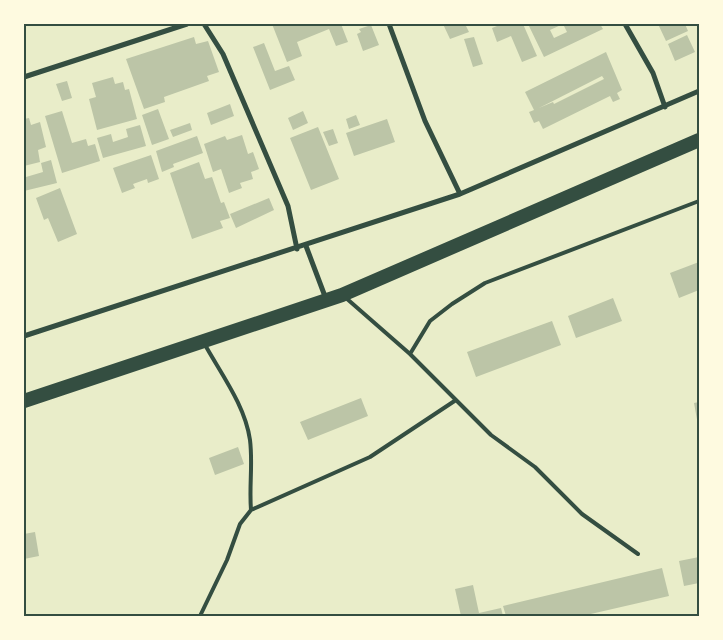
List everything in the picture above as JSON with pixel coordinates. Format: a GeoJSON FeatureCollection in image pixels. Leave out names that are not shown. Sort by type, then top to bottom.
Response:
{"type":"FeatureCollection","features":[{"type":"Feature","properties":{"kind":"highway"},"geometry":{"type":"LineString","coordinates":[[24,401],[342,295],[699,140]]}},
{"type":"Feature","properties":{"kind":"street"},"geometry":{"type":"LineString","coordinates":[[24,77],[187,24]]}},
{"type":"Feature","properties":{"kind":"street"},"geometry":{"type":"LineString","coordinates":[[204,24],[223,54],[288,206],[297,249]]}},
{"type":"Feature","properties":{"kind":"street"},"geometry":{"type":"LineString","coordinates":[[389,24],[425,121],[460,194]]}},
{"type":"Feature","properties":{"kind":"street"},"geometry":{"type":"LineString","coordinates":[[625,24],[652,73],[665,107]]}},
{"type":"Feature","properties":{"kind":"street"},"geometry":{"type":"LineString","coordinates":[[24,336],[297,249],[460,194],[699,91]]}},
{"type":"Feature","properties":{"kind":"street"},"geometry":{"type":"LineString","coordinates":[[306,246],[326,300]]}},
{"type":"Feature","properties":{"kind":"lane"},"geometry":{"type":"LineString","coordinates":[[410,354],[430,321],[484,283],[699,200]]}},
{"type":"Feature","properties":{"kind":"lane"},"geometry":{"type":"LineString","coordinates":[[342,295],[410,354],[491,435],[535,467],[582,514],[638,554]]}},
{"type":"Feature","properties":{"kind":"lane"},"geometry":{"type":"LineString","coordinates":[[203,341],[243,413],[250,438],[252,461],[249,492],[251,510]]}},
{"type":"Feature","properties":{"kind":"lane"},"geometry":{"type":"LineString","coordinates":[[200,616],[227,560],[240,524],[251,510],[370,457],[456,400]]}},
{"type":"Feature","properties":{"kind":"building"},"geometry":{"type":"Polygon","coordinates":[[[272,24],[341,24],[348,42],[336,46],[329,29],[297,42],[302,56],[287,62],[272,24]]]}},
{"type":"Feature","properties":{"kind":"building"},"geometry":{"type":"Polygon","coordinates":[[[443,24],[465,24],[469,32],[450,39],[443,24]]]}},
{"type":"Feature","properties":{"kind":"building"},"geometry":{"type":"Polygon","coordinates":[[[502,24],[523,24],[537,56],[522,62],[511,36],[497,42],[492,28],[502,24]]]}},
{"type":"Feature","properties":{"kind":"building"},"geometry":{"type":"Polygon","coordinates":[[[528,24],[563,24],[600,24],[603,29],[544,57],[528,24]],[[563,24],[550,30],[554,38],[567,32],[563,24]]]}},
{"type":"Feature","properties":{"kind":"building"},"geometry":{"type":"Polygon","coordinates":[[[658,24],[685,24],[688,31],[666,41],[658,24]]]}},
{"type":"Feature","properties":{"kind":"building"},"geometry":{"type":"Polygon","coordinates":[[[371,25],[379,45],[363,51],[357,34],[361,32],[359,29],[371,25]]]}},
{"type":"Feature","properties":{"kind":"building"},"geometry":{"type":"Polygon","coordinates":[[[687,35],[695,52],[675,61],[668,44],[687,35]]]}},
{"type":"Feature","properties":{"kind":"building"},"geometry":{"type":"Polygon","coordinates":[[[194,37],[196,44],[208,41],[219,72],[207,76],[209,81],[164,97],[165,102],[144,109],[126,59],[194,37]]]}},
{"type":"Feature","properties":{"kind":"building"},"geometry":{"type":"Polygon","coordinates":[[[474,37],[483,64],[473,67],[464,39],[474,37]]]}},
{"type":"Feature","properties":{"kind":"building"},"geometry":{"type":"Polygon","coordinates":[[[264,43],[275,71],[289,66],[295,80],[270,90],[253,47],[264,43]]]}},
{"type":"Feature","properties":{"kind":"building"},"geometry":{"type":"Polygon","coordinates":[[[606,52],[622,90],[617,93],[620,99],[613,102],[610,96],[543,129],[539,121],[534,123],[529,112],[534,110],[525,92],[606,52]],[[602,76],[539,108],[553,102],[554,104],[604,79],[602,76]]]}},
{"type":"Feature","properties":{"kind":"building"},"geometry":{"type":"Polygon","coordinates":[[[113,77],[115,84],[123,82],[125,90],[129,89],[137,119],[97,130],[89,99],[96,97],[92,83],[113,77]]]}},
{"type":"Feature","properties":{"kind":"building"},"geometry":{"type":"Polygon","coordinates":[[[67,81],[72,98],[62,101],[56,84],[67,81]]]}},
{"type":"Feature","properties":{"kind":"building"},"geometry":{"type":"Polygon","coordinates":[[[230,104],[234,116],[211,125],[207,113],[230,104]]]}},
{"type":"Feature","properties":{"kind":"building"},"geometry":{"type":"Polygon","coordinates":[[[158,109],[169,139],[152,145],[142,115],[158,109]]]}},
{"type":"Feature","properties":{"kind":"building"},"geometry":{"type":"Polygon","coordinates":[[[62,111],[72,143],[86,139],[88,146],[95,144],[100,161],[62,173],[45,116],[62,111]]]}},
{"type":"Feature","properties":{"kind":"building"},"geometry":{"type":"Polygon","coordinates":[[[303,111],[308,123],[293,130],[288,118],[303,111]]]}},
{"type":"Feature","properties":{"kind":"building"},"geometry":{"type":"Polygon","coordinates":[[[356,115],[360,125],[349,129],[346,119],[356,115]]]}},
{"type":"Feature","properties":{"kind":"building"},"geometry":{"type":"Polygon","coordinates":[[[29,118],[31,125],[40,122],[46,147],[38,150],[40,162],[24,166],[24,119],[29,118]]]}},
{"type":"Feature","properties":{"kind":"building"},"geometry":{"type":"Polygon","coordinates":[[[387,119],[395,142],[354,156],[346,133],[387,119]]]}},
{"type":"Feature","properties":{"kind":"building"},"geometry":{"type":"Polygon","coordinates":[[[190,123],[192,130],[173,137],[170,130],[190,123]]]}},
{"type":"Feature","properties":{"kind":"building"},"geometry":{"type":"Polygon","coordinates":[[[140,125],[146,146],[103,158],[97,138],[111,134],[113,142],[128,137],[126,129],[140,125]]]}},
{"type":"Feature","properties":{"kind":"building"},"geometry":{"type":"Polygon","coordinates":[[[318,127],[339,179],[311,190],[290,138],[318,127]]]}},
{"type":"Feature","properties":{"kind":"building"},"geometry":{"type":"Polygon","coordinates":[[[333,129],[338,143],[329,146],[323,132],[333,129]]]}},
{"type":"Feature","properties":{"kind":"building"},"geometry":{"type":"Polygon","coordinates":[[[242,135],[248,154],[253,152],[259,169],[251,172],[253,179],[240,183],[242,188],[229,193],[221,169],[213,172],[204,144],[225,136],[227,140],[242,135]]]}},
{"type":"Feature","properties":{"kind":"building"},"geometry":{"type":"Polygon","coordinates":[[[197,136],[203,153],[173,164],[174,167],[162,172],[156,151],[197,136]]]}},
{"type":"Feature","properties":{"kind":"building"},"geometry":{"type":"Polygon","coordinates":[[[151,155],[159,179],[148,183],[147,179],[133,184],[135,188],[122,193],[113,168],[151,155]]]}},
{"type":"Feature","properties":{"kind":"building"},"geometry":{"type":"Polygon","coordinates":[[[51,160],[57,183],[24,191],[24,172],[26,177],[43,172],[41,163],[51,160]]]}},
{"type":"Feature","properties":{"kind":"building"},"geometry":{"type":"Polygon","coordinates":[[[199,162],[205,179],[212,177],[221,203],[224,202],[230,218],[220,221],[223,228],[192,239],[170,173],[199,162]]]}},
{"type":"Feature","properties":{"kind":"building"},"geometry":{"type":"Polygon","coordinates":[[[60,188],[77,234],[58,242],[48,218],[44,220],[36,198],[60,188]]]}},
{"type":"Feature","properties":{"kind":"building"},"geometry":{"type":"Polygon","coordinates":[[[269,198],[274,210],[236,228],[230,214],[269,198]]]}},
{"type":"Feature","properties":{"kind":"building"},"geometry":{"type":"Polygon","coordinates":[[[699,262],[699,290],[679,298],[670,273],[699,262]]]}},
{"type":"Feature","properties":{"kind":"building"},"geometry":{"type":"Polygon","coordinates":[[[613,298],[622,321],[576,338],[568,316],[613,298]]]}},
{"type":"Feature","properties":{"kind":"building"},"geometry":{"type":"Polygon","coordinates":[[[552,321],[561,345],[476,377],[467,352],[552,321]]]}},
{"type":"Feature","properties":{"kind":"building"},"geometry":{"type":"Polygon","coordinates":[[[361,398],[368,416],[308,440],[300,422],[361,398]]]}},
{"type":"Feature","properties":{"kind":"building"},"geometry":{"type":"Polygon","coordinates":[[[699,402],[699,425],[698,425],[694,403],[699,402]]]}},
{"type":"Feature","properties":{"kind":"building"},"geometry":{"type":"Polygon","coordinates":[[[238,447],[244,464],[215,475],[209,458],[238,447]]]}},
{"type":"Feature","properties":{"kind":"building"},"geometry":{"type":"Polygon","coordinates":[[[35,532],[39,556],[24,559],[24,534],[35,532]]]}},
{"type":"Feature","properties":{"kind":"building"},"geometry":{"type":"Polygon","coordinates":[[[699,557],[699,583],[684,586],[679,561],[699,557]]]}},
{"type":"Feature","properties":{"kind":"building"},"geometry":{"type":"Polygon","coordinates":[[[662,568],[669,596],[582,616],[506,616],[503,606],[662,568]]]}},
{"type":"Feature","properties":{"kind":"building"},"geometry":{"type":"Polygon","coordinates":[[[473,585],[479,613],[501,608],[503,616],[461,616],[455,589],[473,585]]]}}]}
